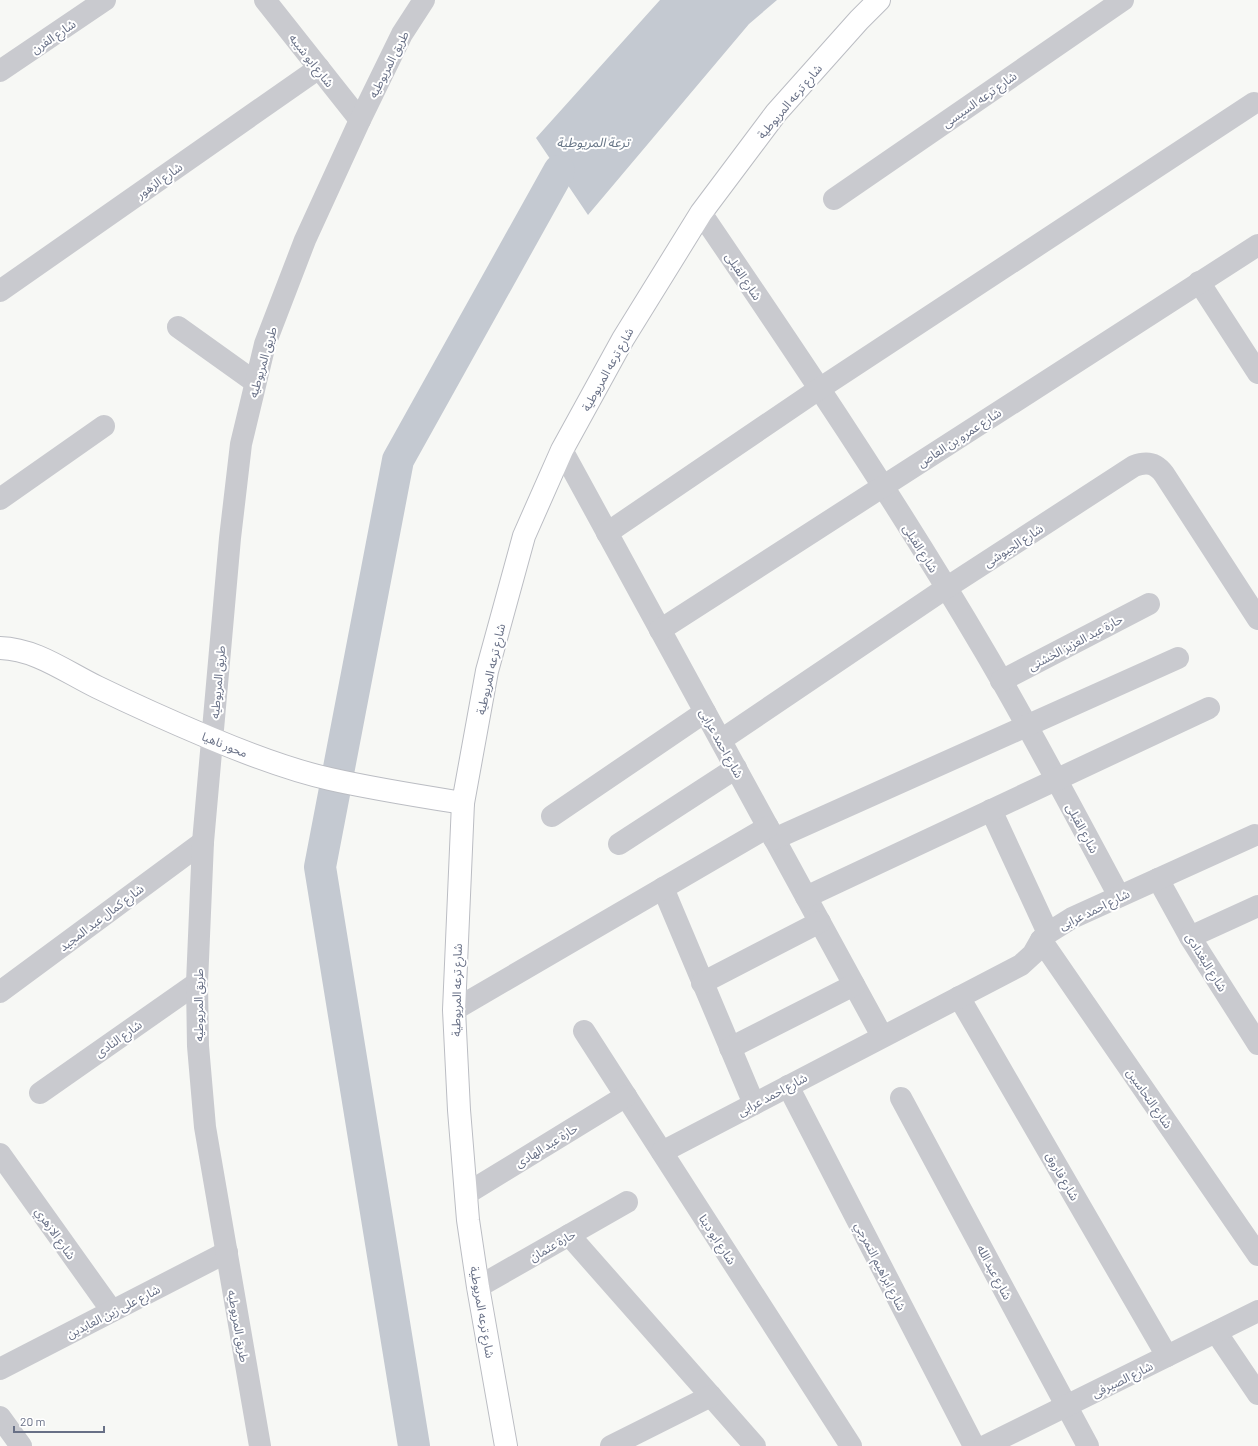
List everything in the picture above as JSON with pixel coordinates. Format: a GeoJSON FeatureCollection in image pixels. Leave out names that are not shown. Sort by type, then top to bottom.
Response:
{"type":"FeatureCollection","features":[{"type":"Feature","properties":{"kind":"main road","name":"شارع ترعه المريوطية"},"geometry":{"type":"LineString","coordinates":[[506,1446],[478,1287],[468,1220],[459,1110],[454,1010],[463,803],[487,671],[522,544],[562,450],[623,339],[701,213],[776,114],[859,20],[879,0]]}},
{"type":"Feature","properties":{"kind":"main road","name":"محور ناهيا"},"geometry":{"type":"LineString","coordinates":[[0,648],[9,648],[38,656],[152,714],[250,754],[329,779],[463,803]]}},
{"type":"Feature","properties":{"kind":"street","name":"شارع الفرن"},"geometry":{"type":"LineString","coordinates":[[0,71],[105,0]]}},
{"type":"Feature","properties":{"kind":"street","name":"شارع ابو شيبه"},"geometry":{"type":"LineString","coordinates":[[265,0],[360,120]]}},
{"type":"Feature","properties":{"kind":"street","name":"طريق المريوطيه"},"geometry":{"type":"LineString","coordinates":[[260,1446],[205,1127],[198,1046],[197,983],[203,842],[230,538],[241,444],[265,344],[305,240],[360,120],[402,34],[424,0]]}},
{"type":"Feature","properties":{"kind":"street","name":"شارع ترعه السيسى"},"geometry":{"type":"LineString","coordinates":[[834,199],[1123,0]]}},
{"type":"Feature","properties":{"kind":"street","name":"شارع الزهور"},"geometry":{"type":"LineString","coordinates":[[0,291],[319,68]]}},
{"type":"Feature","properties":{"kind":"street"},"geometry":{"type":"LineString","coordinates":[[607,532],[819,389],[1254,103]]}},
{"type":"Feature","properties":{"kind":"street","name":"شارع القبلى"},"geometry":{"type":"LineString","coordinates":[[701,213],[883,486],[946,588],[1002,681],[1057,779],[1119,896]]}},
{"type":"Feature","properties":{"kind":"street","name":"شارع عمرو بن العاص"},"geometry":{"type":"LineString","coordinates":[[660,630],[1258,245]]}},
{"type":"Feature","properties":{"kind":"street"},"geometry":{"type":"LineString","coordinates":[[1199,282],[1258,373]]}},
{"type":"Feature","properties":{"kind":"street"},"geometry":{"type":"LineString","coordinates":[[178,327],[256,382]]}},
{"type":"Feature","properties":{"kind":"street"},"geometry":{"type":"LineString","coordinates":[[0,499],[104,426]]}},
{"type":"Feature","properties":{"kind":"street","name":"شارع احمد عرابى"},"geometry":{"type":"LineString","coordinates":[[562,450],[882,1036]]}},
{"type":"Feature","properties":{"kind":"street","name":"شارع الجيوشى"},"geometry":{"type":"LineString","coordinates":[[720,740],[946,588],[1134,466],[1141,464],[1155,464],[1164,474],[1258,619]]}},
{"type":"Feature","properties":{"kind":"street","name":"حارة عبد العزيز الخشنى"},"geometry":{"type":"LineString","coordinates":[[1002,681],[1149,604]]}},
{"type":"Feature","properties":{"kind":"street"},"geometry":{"type":"LineString","coordinates":[[454,1010],[663,888],[771,833],[1027,726],[1178,658]]}},
{"type":"Feature","properties":{"kind":"street"},"geometry":{"type":"LineString","coordinates":[[806,897],[1209,708]]}},
{"type":"Feature","properties":{"kind":"street"},"geometry":{"type":"LineString","coordinates":[[552,816],[705,712]]}},
{"type":"Feature","properties":{"kind":"street"},"geometry":{"type":"LineString","coordinates":[[619,844],[736,768]]}},
{"type":"Feature","properties":{"kind":"street","name":"شارع النحاسين"},"geometry":{"type":"LineString","coordinates":[[991,810],[1045,937],[1258,1255]]}},
{"type":"Feature","properties":{"kind":"street","name":"شارع احمد عرابى"},"geometry":{"type":"LineString","coordinates":[[662,1152],[882,1036],[1021,965],[1033,954],[1045,937],[1072,918],[1255,835]]}},
{"type":"Feature","properties":{"kind":"street","name":"شارع كمال عبد المجيد"},"geometry":{"type":"LineString","coordinates":[[0,992],[203,842]]}},
{"type":"Feature","properties":{"kind":"street","name":"شارع البغدادى"},"geometry":{"type":"LineString","coordinates":[[1158,879],[1190,937],[1258,1044]]}},
{"type":"Feature","properties":{"kind":"street"},"geometry":{"type":"LineString","coordinates":[[663,888],[754,1104]]}},
{"type":"Feature","properties":{"kind":"street"},"geometry":{"type":"LineString","coordinates":[[1190,937],[1258,906]]}},
{"type":"Feature","properties":{"kind":"street"},"geometry":{"type":"LineString","coordinates":[[702,983],[820,922]]}},
{"type":"Feature","properties":{"kind":"street","name":"شارع النادى"},"geometry":{"type":"LineString","coordinates":[[40,1093],[197,983]]}},
{"type":"Feature","properties":{"kind":"street"},"geometry":{"type":"LineString","coordinates":[[730,1048],[854,985]]}},
{"type":"Feature","properties":{"kind":"street","name":"شارع فاروق"},"geometry":{"type":"LineString","coordinates":[[959,997],[1167,1356]]}},
{"type":"Feature","properties":{"kind":"street","name":"شارع ابو دينا"},"geometry":{"type":"LineString","coordinates":[[584,1031],[851,1446]]}},
{"type":"Feature","properties":{"kind":"street","name":"شارع ابراهيم التمرجي"},"geometry":{"type":"LineString","coordinates":[[788,1086],[974,1446]]}},
{"type":"Feature","properties":{"kind":"street","name":"حارة عبد الهادى"},"geometry":{"type":"LineString","coordinates":[[466,1194],[626,1096]]}},
{"type":"Feature","properties":{"kind":"street","name":"شارع عبد الله"},"geometry":{"type":"LineString","coordinates":[[901,1098],[1088,1446]]}},
{"type":"Feature","properties":{"kind":"street","name":"شارع الازهري"},"geometry":{"type":"LineString","coordinates":[[0,1154],[112,1311]]}},
{"type":"Feature","properties":{"kind":"street","name":"حارة عثمان"},"geometry":{"type":"LineString","coordinates":[[478,1287],[627,1202]]}},
{"type":"Feature","properties":{"kind":"street"},"geometry":{"type":"LineString","coordinates":[[569,1236],[756,1446]]}},
{"type":"Feature","properties":{"kind":"street","name":"شارع على زين العابدين"},"geometry":{"type":"LineString","coordinates":[[0,1369],[227,1252]]}},
{"type":"Feature","properties":{"kind":"street","name":"شارع الصيرفى"},"geometry":{"type":"LineString","coordinates":[[985,1446],[1258,1311]]}},
{"type":"Feature","properties":{"kind":"street"},"geometry":{"type":"LineString","coordinates":[[1216,1332],[1258,1394]]}},
{"type":"Feature","properties":{"kind":"street"},"geometry":{"type":"LineString","coordinates":[[611,1446],[711,1396]]}},
{"type":"Feature","properties":{"kind":"street"},"geometry":{"type":"LineString","coordinates":[[0,1417],[21,1446]]}},
{"type":"Feature","properties":{"kind":"water","name":"ترعة المريوطية"},"geometry":{"type":"Polygon","coordinates":[[[660,0],[777,0],[749,24],[588,215],[536,138],[660,0]]]}},
{"type":"Feature","properties":{"kind":"waterway"},"geometry":{"type":"LineString","coordinates":[[414,1446],[320,867],[398,460],[559,171]]}}]}
